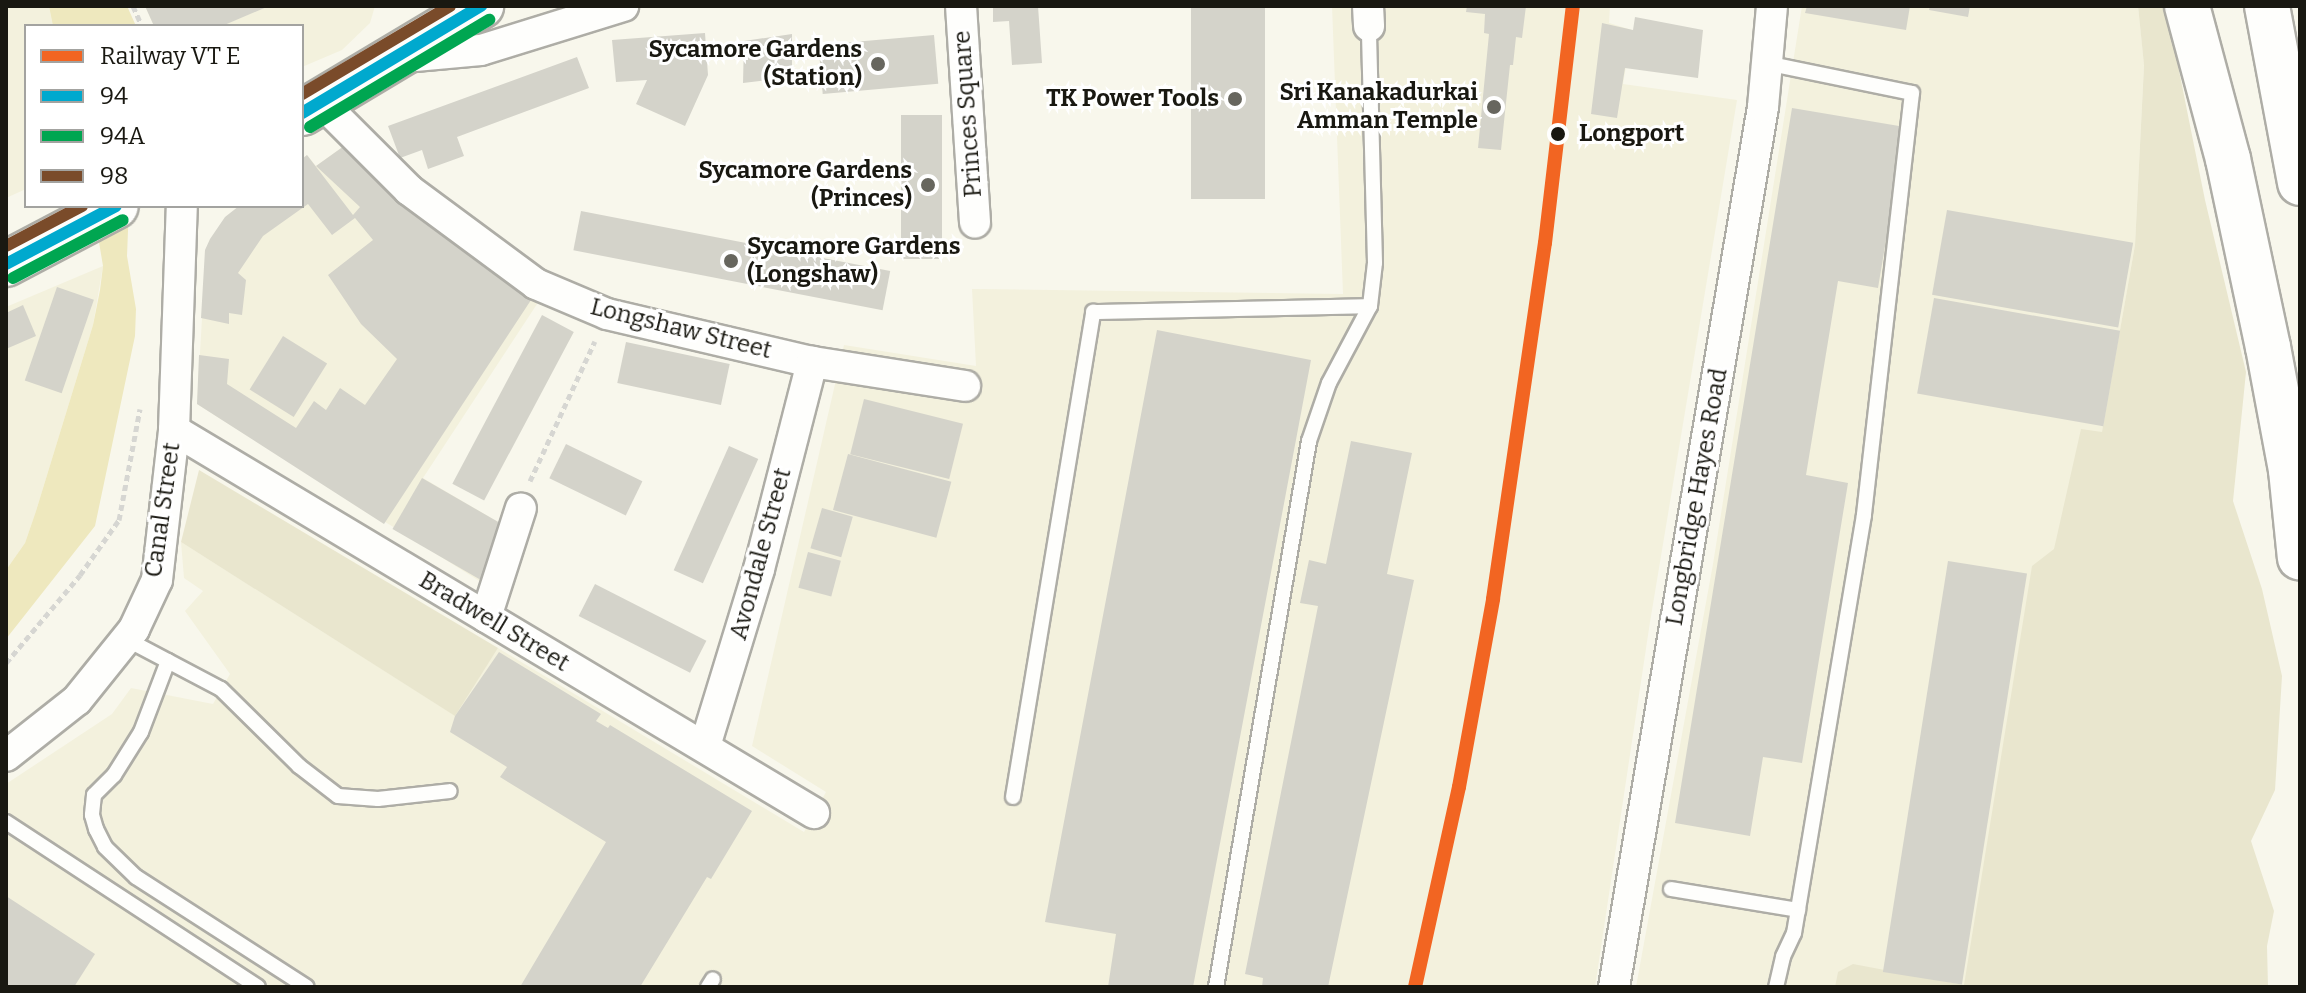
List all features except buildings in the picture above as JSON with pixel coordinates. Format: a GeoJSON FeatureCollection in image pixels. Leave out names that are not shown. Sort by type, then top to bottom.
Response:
{"type":"FeatureCollection","features":[{"type":"Feature","properties":{"kind":"main road"},"geometry":{"type":"LineString","coordinates":[[312,108],[481,6]]}},
{"type":"Feature","properties":{"kind":"main road"},"geometry":{"type":"LineString","coordinates":[[2187,6],[2228,159],[2268,347],[2291,470],[2300,558]]}},
{"type":"Feature","properties":{"kind":"main road"},"geometry":{"type":"LineString","coordinates":[[2267,6],[2300,183]]}},
{"type":"Feature","properties":{"kind":"main road"},"geometry":{"type":"LineString","coordinates":[[6,264],[112,208]]}},
{"type":"Feature","properties":{"kind":"street"},"geometry":{"type":"LineString","coordinates":[[398,58],[481,50],[623,6]]}},
{"type":"Feature","properties":{"kind":"street","name":"Princes Square"},"geometry":{"type":"LineString","coordinates":[[961,6],[975,223]]}},
{"type":"Feature","properties":{"kind":"street","name":"Longbridge Hayes Road"},"geometry":{"type":"LineString","coordinates":[[1614,987],[1760,123],[1772,6]]}},
{"type":"Feature","properties":{"kind":"street","name":"Longshaw Street"},"geometry":{"type":"LineString","coordinates":[[312,108],[409,190],[536,284],[607,314],[812,362],[965,386]]}},
{"type":"Feature","properties":{"kind":"street","name":"Canal Street"},"geometry":{"type":"LineString","coordinates":[[6,756],[77,700],[126,639],[157,580],[174,430],[182,208]]}},
{"type":"Feature","properties":{"kind":"street","name":"Avondale Street"},"geometry":{"type":"LineString","coordinates":[[705,746],[759,569],[812,362]]}},
{"type":"Feature","properties":{"kind":"street","name":"Bradwell Street"},"geometry":{"type":"LineString","coordinates":[[174,430],[814,813]]}},
{"type":"Feature","properties":{"kind":"street"},"geometry":{"type":"LineString","coordinates":[[486,617],[521,508]]}},
{"type":"Feature","properties":{"kind":"lane"},"geometry":{"type":"LineString","coordinates":[[1216,987],[1309,441],[1329,383],[1370,306],[1375,263],[1368,16]]}},
{"type":"Feature","properties":{"kind":"lane"},"geometry":{"type":"LineString","coordinates":[[1766,63],[1912,93],[1864,515],[1798,910],[1776,987]]}},
{"type":"Feature","properties":{"kind":"lane"},"geometry":{"type":"LineString","coordinates":[[1013,797],[1093,312],[1370,306]]}},
{"type":"Feature","properties":{"kind":"lane"},"geometry":{"type":"LineString","coordinates":[[126,639],[221,689],[299,766],[338,796],[378,799],[450,791]]}},
{"type":"Feature","properties":{"kind":"lane"},"geometry":{"type":"LineString","coordinates":[[168,661],[141,732],[114,775],[94,795],[92,815],[96,829],[105,847],[136,877],[307,987]]}},
{"type":"Feature","properties":{"kind":"lane"},"geometry":{"type":"LineString","coordinates":[[6,822],[258,987]]}},
{"type":"Feature","properties":{"kind":"lane"},"geometry":{"type":"LineString","coordinates":[[1671,889],[1798,910]]}},
{"type":"Feature","properties":{"kind":"path"},"geometry":{"type":"LineString","coordinates":[[521,508],[607,314]]}},
{"type":"Feature","properties":{"kind":"path"},"geometry":{"type":"LineString","coordinates":[[6,663],[80,575],[119,520],[143,395]]}},
{"type":"Feature","properties":{"kind":"shaded area"},"geometry":{"type":"Polygon","coordinates":[[[6,6],[49,6],[53,24],[24,24],[24,190],[6,198],[6,6]]]}},
{"type":"Feature","properties":{"kind":"shaded area"},"geometry":{"type":"Polygon","coordinates":[[[49,6],[127,6],[135,24],[53,24],[49,6]]]}},
{"type":"Feature","properties":{"kind":"shaded area"},"geometry":{"type":"Polygon","coordinates":[[[145,6],[375,6],[370,23],[342,50],[304,66],[304,24],[153,24],[145,6]]]}},
{"type":"Feature","properties":{"kind":"shaded area"},"geometry":{"type":"Polygon","coordinates":[[[1332,6],[1610,6],[1609,23],[1632,30],[1623,84],[1737,100],[1650,622],[1595,987],[6,987],[6,784],[112,714],[131,688],[213,704],[230,674],[185,611],[203,591],[184,578],[181,542],[454,715],[498,648],[804,832],[826,792],[752,746],[844,345],[976,366],[972,289],[1343,294],[1332,6]]]}},
{"type":"Feature","properties":{"kind":"shaded area"},"geometry":{"type":"Polygon","coordinates":[[[1802,6],[2138,6],[2144,64],[2135,245],[2005,987],[1636,987],[1713,564],[1802,6]]]}},
{"type":"Feature","properties":{"kind":"shaded area"},"geometry":{"type":"Polygon","coordinates":[[[2138,6],[2166,6],[2205,200],[2246,372],[2233,501],[2262,589],[2282,676],[2275,790],[2251,841],[2274,911],[2267,946],[2268,987],[1835,987],[1838,972],[1853,964],[1964,985],[2032,566],[2054,549],[2081,429],[2102,432],[2135,245],[2144,65],[2138,6]]]}},
{"type":"Feature","properties":{"kind":"shaded area"},"geometry":{"type":"Polygon","coordinates":[[[344,146],[539,301],[423,478],[510,529],[481,582],[197,404],[206,250],[298,208],[304,208],[304,157],[307,155],[316,166],[344,146]]]}},
{"type":"Feature","properties":{"kind":"shaded area"},"geometry":{"type":"Polygon","coordinates":[[[93,208],[129,208],[127,256],[136,309],[135,336],[95,526],[6,639],[6,570],[25,543],[36,511],[93,325],[103,266],[93,208]]]}},
{"type":"Feature","properties":{"kind":"shaded area"},"geometry":{"type":"Polygon","coordinates":[[[103,266],[93,325],[36,511],[25,543],[6,570],[6,307],[103,266]]]}},
{"type":"Feature","properties":{"kind":"shaded area"},"geometry":{"type":"Polygon","coordinates":[[[199,470],[498,648],[455,716],[181,542],[199,470]]]}},
{"type":"Feature","properties":{"kind":"transit line","name":"98"},"geometry":{"type":"LineString","coordinates":[[304,93],[450,6]]}},
{"type":"Feature","properties":{"kind":"transit line","name":"94"},"geometry":{"type":"LineString","coordinates":[[304,112],[481,6]]}},
{"type":"Feature","properties":{"kind":"transit line"},"geometry":{"type":"LineString","coordinates":[[1415,987],[1459,787],[1493,599],[1545,243],[1573,6]]}},
{"type":"Feature","properties":{"kind":"transit line","name":"94A"},"geometry":{"type":"LineString","coordinates":[[310,127],[489,20]]}},
{"type":"Feature","properties":{"kind":"transit line","name":"98"},"geometry":{"type":"LineString","coordinates":[[6,246],[78,208]]}},
{"type":"Feature","properties":{"kind":"transit line","name":"94"},"geometry":{"type":"LineString","coordinates":[[6,264],[112,208]]}},
{"type":"Feature","properties":{"kind":"transit line","name":"94A"},"geometry":{"type":"LineString","coordinates":[[13,278],[123,220]]}},
{"type":"Feature","properties":{"kind":"place","name":"Sycamore Gardens (Station)"},"geometry":{"type":"Point","coordinates":[878,64]}},
{"type":"Feature","properties":{"kind":"place","name":"TK Power Tools"},"geometry":{"type":"Point","coordinates":[1235,99]}},
{"type":"Feature","properties":{"kind":"place","name":"Sri Kanakadurkai Amman Temple"},"geometry":{"type":"Point","coordinates":[1494,107]}},
{"type":"Feature","properties":{"kind":"place","name":"Longport"},"geometry":{"type":"Point","coordinates":[1558,134]}},
{"type":"Feature","properties":{"kind":"place","name":"Sycamore Gardens (Princes)"},"geometry":{"type":"Point","coordinates":[928,185]}},
{"type":"Feature","properties":{"kind":"place","name":"Sycamore Gardens (Longshaw)"},"geometry":{"type":"Point","coordinates":[731,261]}}]}
